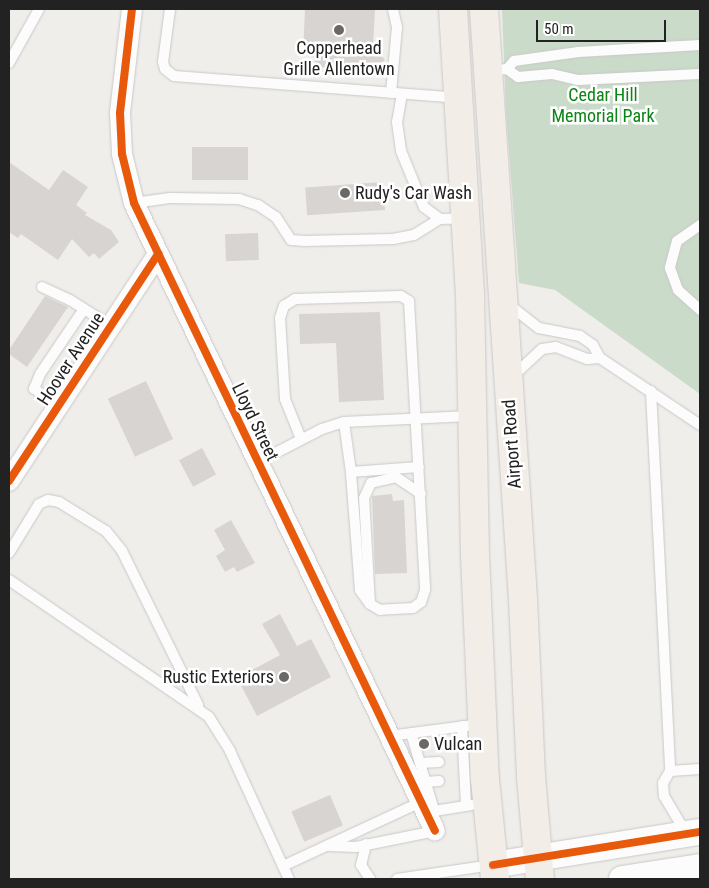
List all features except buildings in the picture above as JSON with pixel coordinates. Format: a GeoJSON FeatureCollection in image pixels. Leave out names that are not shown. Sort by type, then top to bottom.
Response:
{"type":"FeatureCollection","features":[{"type":"Feature","properties":{"kind":"main road"},"geometry":{"type":"LineString","coordinates":[[453,9],[457,98],[452,218],[470,295],[472,725],[476,804],[494,872]]}},
{"type":"Feature","properties":{"kind":"main road","name":"Airport Road"},"geometry":{"type":"LineString","coordinates":[[484,9],[496,70],[502,299],[539,868]]}},
{"type":"Feature","properties":{"kind":"street","name":"Lloyd Street"},"geometry":{"type":"LineString","coordinates":[[132,9],[120,114],[122,154],[134,203],[390,736],[427,802],[435,831]]}},
{"type":"Feature","properties":{"kind":"street","name":"Hoover Avenue"},"geometry":{"type":"LineString","coordinates":[[9,481],[158,254]]}},
{"type":"Feature","properties":{"kind":"street"},"geometry":{"type":"LineString","coordinates":[[494,872],[539,868],[694,833]]}},
{"type":"Feature","properties":{"kind":"street"},"geometry":{"type":"LineString","coordinates":[[622,879],[700,867]]}},
{"type":"Feature","properties":{"kind":"lane"},"geometry":{"type":"LineString","coordinates":[[9,63],[39,9]]}},
{"type":"Feature","properties":{"kind":"lane"},"geometry":{"type":"LineString","coordinates":[[170,9],[163,62],[165,69],[174,76],[457,98]]}},
{"type":"Feature","properties":{"kind":"lane"},"geometry":{"type":"LineString","coordinates":[[391,93],[397,27],[393,9]]}},
{"type":"Feature","properties":{"kind":"lane"},"geometry":{"type":"LineString","coordinates":[[496,70],[514,61],[552,58],[578,52],[700,44]]}},
{"type":"Feature","properties":{"kind":"lane"},"geometry":{"type":"LineString","coordinates":[[552,58],[552,74]]}},
{"type":"Feature","properties":{"kind":"lane"},"geometry":{"type":"LineString","coordinates":[[496,70],[518,77],[552,74],[578,80],[700,74]]}},
{"type":"Feature","properties":{"kind":"lane"},"geometry":{"type":"LineString","coordinates":[[402,94],[397,122],[401,151],[424,207],[452,218]]}},
{"type":"Feature","properties":{"kind":"lane"},"geometry":{"type":"LineString","coordinates":[[134,203],[170,198],[240,199],[258,205],[276,217],[291,240],[305,241],[394,239],[414,235],[452,218]]}},
{"type":"Feature","properties":{"kind":"lane"},"geometry":{"type":"LineString","coordinates":[[700,225],[677,241],[670,268],[678,290],[700,310]]}},
{"type":"Feature","properties":{"kind":"lane"},"geometry":{"type":"LineString","coordinates":[[42,287],[84,309],[111,326]]}},
{"type":"Feature","properties":{"kind":"lane"},"geometry":{"type":"LineString","coordinates":[[301,439],[285,399],[280,318],[284,306],[295,299],[401,296],[410,301],[425,590],[421,602],[412,608],[380,610],[370,604],[360,590],[352,472],[344,422]]}},
{"type":"Feature","properties":{"kind":"lane"},"geometry":{"type":"LineString","coordinates":[[502,299],[539,328],[580,336],[594,345],[600,358],[700,425]]}},
{"type":"Feature","properties":{"kind":"lane"},"geometry":{"type":"LineString","coordinates":[[59,405],[34,389],[40,374],[84,309]]}},
{"type":"Feature","properties":{"kind":"lane"},"geometry":{"type":"LineString","coordinates":[[508,382],[542,349],[556,347],[587,360],[600,358]]}},
{"type":"Feature","properties":{"kind":"lane"},"geometry":{"type":"LineString","coordinates":[[651,391],[670,771],[663,783],[664,796],[694,833]]}},
{"type":"Feature","properties":{"kind":"lane"},"geometry":{"type":"LineString","coordinates":[[258,462],[301,439],[344,422],[472,416]]}},
{"type":"Feature","properties":{"kind":"lane"},"geometry":{"type":"LineString","coordinates":[[352,472],[419,467]]}},
{"type":"Feature","properties":{"kind":"lane"},"geometry":{"type":"LineString","coordinates":[[370,604],[364,498],[371,483],[396,477],[420,494]]}},
{"type":"Feature","properties":{"kind":"lane"},"geometry":{"type":"LineString","coordinates":[[9,553],[39,504],[48,500],[60,502],[106,531],[122,550],[198,706]]}},
{"type":"Feature","properties":{"kind":"lane"},"geometry":{"type":"LineString","coordinates":[[9,581],[198,706],[209,717],[230,751],[289,879]]}},
{"type":"Feature","properties":{"kind":"lane"},"geometry":{"type":"LineString","coordinates":[[390,736],[472,725],[461,760],[462,778],[476,804]]}},
{"type":"Feature","properties":{"kind":"lane"},"geometry":{"type":"LineString","coordinates":[[411,733],[420,763],[427,802]]}},
{"type":"Feature","properties":{"kind":"lane"},"geometry":{"type":"LineString","coordinates":[[420,763],[439,762]]}},
{"type":"Feature","properties":{"kind":"lane"},"geometry":{"type":"LineString","coordinates":[[670,771],[700,769]]}},
{"type":"Feature","properties":{"kind":"lane"},"geometry":{"type":"LineString","coordinates":[[427,802],[439,781]]}},
{"type":"Feature","properties":{"kind":"lane"},"geometry":{"type":"LineString","coordinates":[[283,866],[427,802],[476,804]]}},
{"type":"Feature","properties":{"kind":"lane"},"geometry":{"type":"LineString","coordinates":[[328,846],[366,844],[435,831]]}},
{"type":"Feature","properties":{"kind":"lane"},"geometry":{"type":"LineString","coordinates":[[366,844],[361,865],[370,879]]}},
{"type":"Feature","properties":{"kind":"lane"},"geometry":{"type":"LineString","coordinates":[[397,879],[494,872]]}},
{"type":"Feature","properties":{"kind":"green space","name":"Cedar Hill Memorial Park"},"geometry":{"type":"Polygon","coordinates":[[[502,9],[700,9],[700,394],[555,290],[519,283],[506,112],[502,9]]]}},
{"type":"Feature","properties":{"kind":"cycle path"},"geometry":{"type":"LineString","coordinates":[[132,9],[120,113],[122,154],[134,203],[435,831]]}},
{"type":"Feature","properties":{"kind":"cycle path"},"geometry":{"type":"LineString","coordinates":[[9,481],[158,254]]}},
{"type":"Feature","properties":{"kind":"cycle path"},"geometry":{"type":"LineString","coordinates":[[493,865],[700,832]]}},
{"type":"Feature","properties":{"kind":"place","name":"Copperhead Grille Allentown"},"geometry":{"type":"Point","coordinates":[339,30]}},
{"type":"Feature","properties":{"kind":"place","name":"Rudy's Car Wash"},"geometry":{"type":"Point","coordinates":[345,193]}},
{"type":"Feature","properties":{"kind":"place","name":"Rustic Exteriors"},"geometry":{"type":"Point","coordinates":[284,677]}},
{"type":"Feature","properties":{"kind":"place","name":"Vulcan"},"geometry":{"type":"Point","coordinates":[424,744]}}]}
